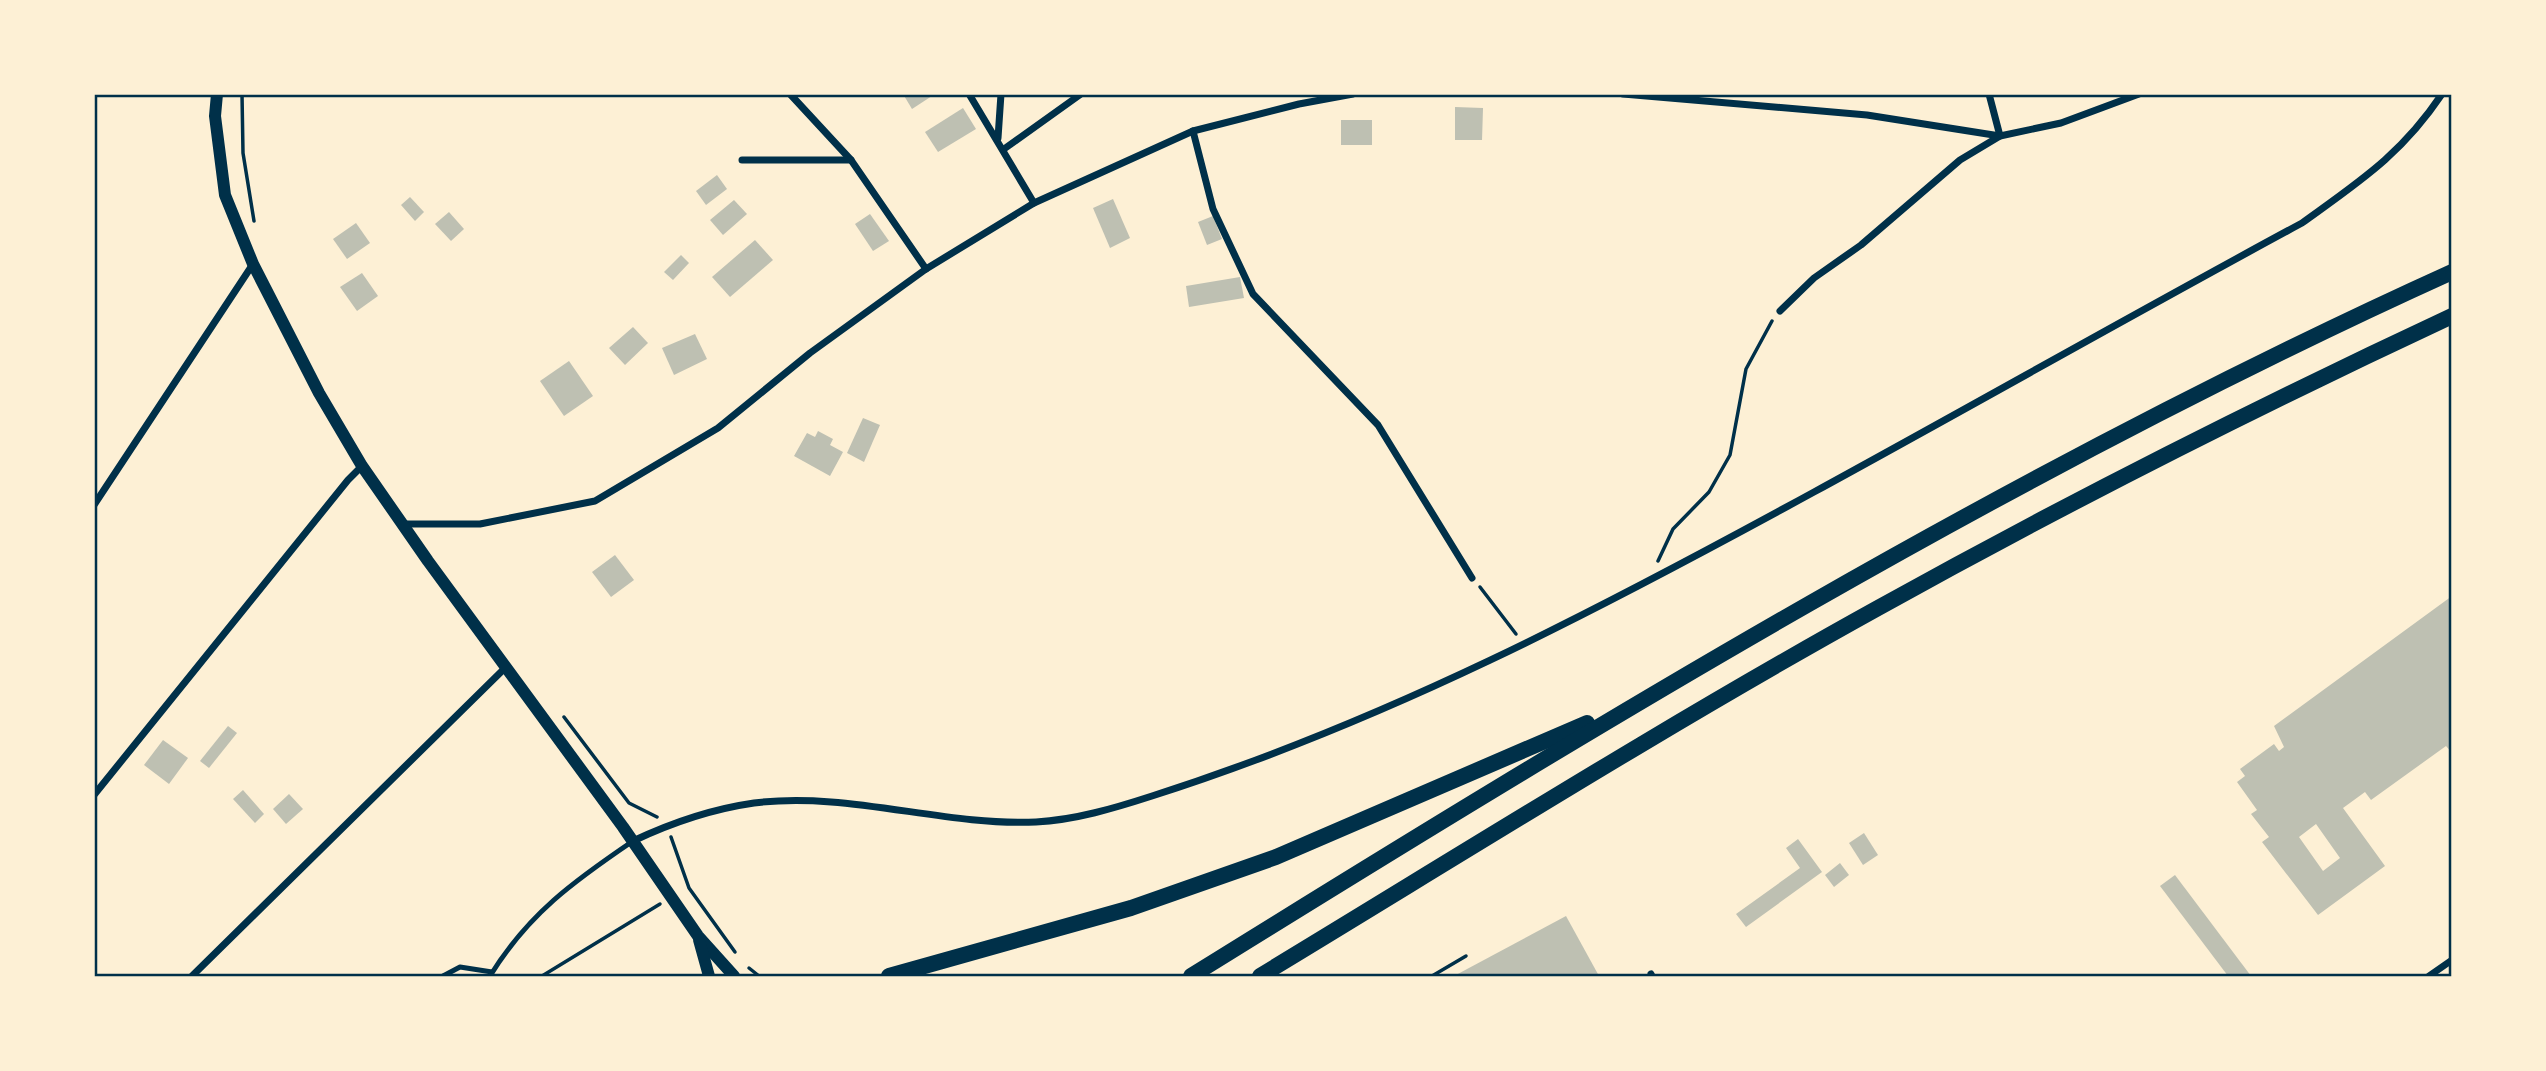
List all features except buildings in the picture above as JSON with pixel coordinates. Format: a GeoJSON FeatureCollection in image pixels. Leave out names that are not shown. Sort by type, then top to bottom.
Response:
{"type":"FeatureCollection","features":[{"type":"Feature","properties":{"kind":"highway"},"geometry":{"type":"LineString","coordinates":[[1191,976],[1641,700],[1988,503],[2190,398],[2452,272]]}},
{"type":"Feature","properties":{"kind":"highway"},"geometry":{"type":"LineString","coordinates":[[1260,976],[1664,731],[1878,608],[2205,435],[2452,316]]}},
{"type":"Feature","properties":{"kind":"highway"},"geometry":{"type":"LineString","coordinates":[[889,976],[1131,908],[1276,857],[1641,700]]}},
{"type":"Feature","properties":{"kind":"street"},"geometry":{"type":"LineString","coordinates":[[217,94],[215,116],[225,195],[253,264],[319,393],[362,466],[505,668],[633,841],[698,936],[734,976]]}},
{"type":"Feature","properties":{"kind":"street"},"geometry":{"type":"LineString","coordinates":[[790,94],[851,160],[926,269]]}},
{"type":"Feature","properties":{"kind":"street"},"geometry":{"type":"LineString","coordinates":[[969,94],[1034,203]]}},
{"type":"Feature","properties":{"kind":"street"},"geometry":{"type":"LineString","coordinates":[[998,139],[1001,94]]}},
{"type":"Feature","properties":{"kind":"street"},"geometry":{"type":"LineString","coordinates":[[1004,149],[1080,94]]}},
{"type":"Feature","properties":{"kind":"street"},"geometry":{"type":"LineString","coordinates":[[403,524],[480,524],[595,500],[718,428],[810,353],[926,269],[1034,203],[1193,131],[1299,104],[1353,94]]}},
{"type":"Feature","properties":{"kind":"street"},"geometry":{"type":"LineString","coordinates":[[1623,94],[1867,115],[2000,136]]}},
{"type":"Feature","properties":{"kind":"street"},"geometry":{"type":"LineString","coordinates":[[1989,94],[2000,136]]}},
{"type":"Feature","properties":{"kind":"street"},"geometry":{"type":"LineString","coordinates":[[1780,311],[1814,278],[1861,245],[1960,160],[2000,136],[2061,123],[2139,94]]}},
{"type":"Feature","properties":{"kind":"street"},"geometry":{"type":"LineString","coordinates":[[633,841],[694,817],[756,803],[803,802],[1001,821],[1039,821],[1072,817],[1151,796],[1256,760],[1430,689],[1502,657],[1670,571],[2302,223],[2390,158],[2419,128],[2441,94]]}},
{"type":"Feature","properties":{"kind":"street"},"geometry":{"type":"LineString","coordinates":[[1193,131],[1213,209],[1253,294],[1378,425],[1472,578]]}},
{"type":"Feature","properties":{"kind":"street"},"geometry":{"type":"LineString","coordinates":[[742,160],[851,160]]}},
{"type":"Feature","properties":{"kind":"street"},"geometry":{"type":"LineString","coordinates":[[94,505],[253,264]]}},
{"type":"Feature","properties":{"kind":"street"},"geometry":{"type":"LineString","coordinates":[[94,795],[362,466]]}},
{"type":"Feature","properties":{"kind":"street"},"geometry":{"type":"LineString","coordinates":[[192,976],[505,668]]}},
{"type":"Feature","properties":{"kind":"street"},"geometry":{"type":"LineString","coordinates":[[698,936],[709,976]]}},
{"type":"Feature","properties":{"kind":"street"},"geometry":{"type":"LineString","coordinates":[[2429,976],[2452,960]]}},
{"type":"Feature","properties":{"kind":"lane"},"geometry":{"type":"LineString","coordinates":[[443,976],[460,967],[491,974],[529,921],[555,896],[633,841]]}},
{"type":"Feature","properties":{"kind":"path"},"geometry":{"type":"LineString","coordinates":[[1667,561],[1654,568],[1674,528],[1709,492],[1730,455],[1745,369],[1763,333],[1780,311]]}},
{"type":"Feature","properties":{"kind":"path"},"geometry":{"type":"LineString","coordinates":[[1472,578],[1517,635],[1506,640]]}},
{"type":"Feature","properties":{"kind":"path"},"geometry":{"type":"LineString","coordinates":[[542,976],[690,888],[740,957]]}},
{"type":"Feature","properties":{"kind":"path"},"geometry":{"type":"LineString","coordinates":[[1432,976],[1466,956]]}},
{"type":"Feature","properties":{"kind":"path"},"geometry":{"type":"LineString","coordinates":[[745,964],[759,976]]}}]}
